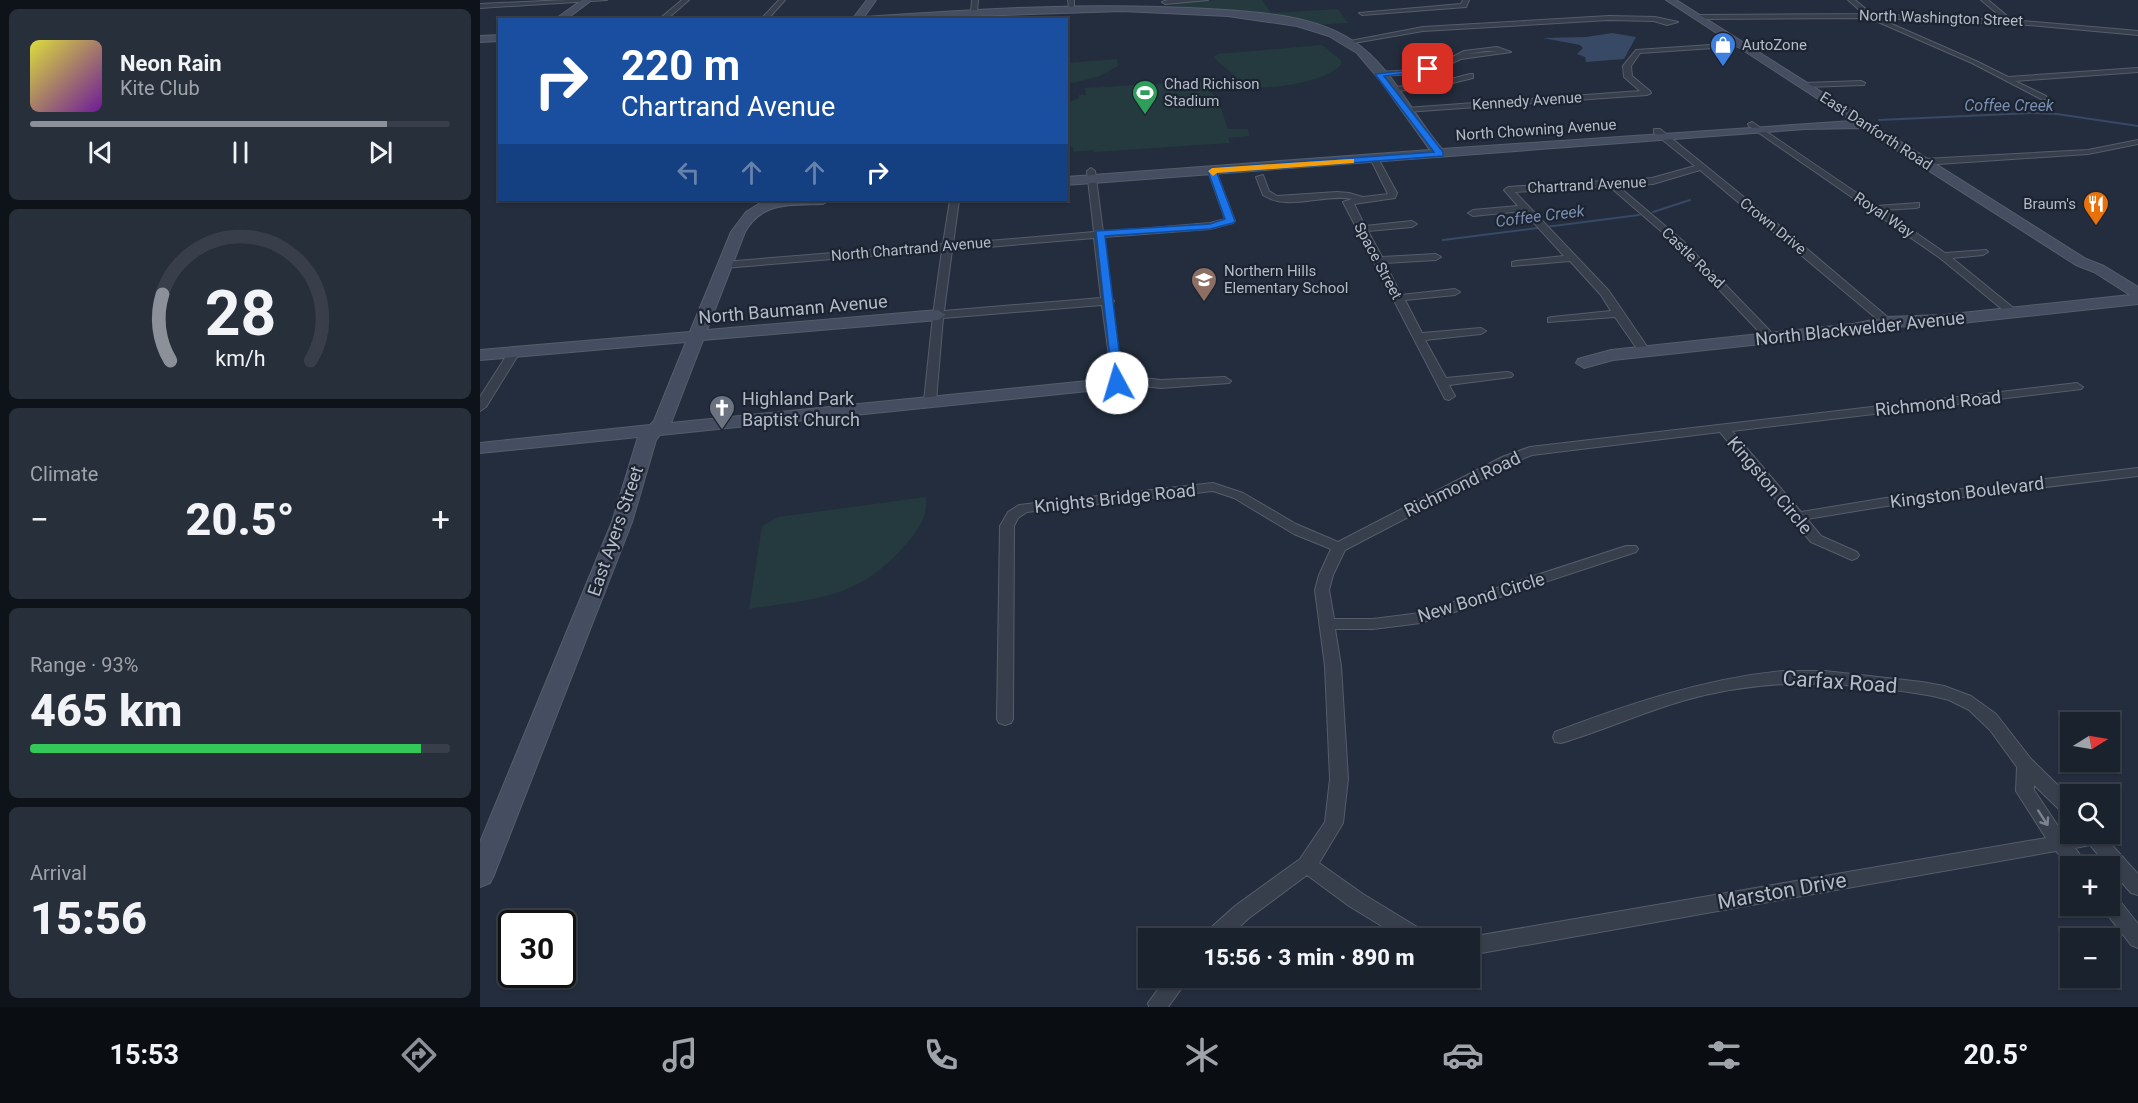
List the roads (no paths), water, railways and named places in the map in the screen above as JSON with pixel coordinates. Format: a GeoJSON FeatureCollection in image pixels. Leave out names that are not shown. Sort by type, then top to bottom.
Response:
{"type":"FeatureCollection","features":[{"type":"Feature","properties":{"kind":"street"},"geometry":{"type":"LineString","coordinates":[[480,5],[487,0]]}},
{"type":"Feature","properties":{"kind":"street"},"geometry":{"type":"LineString","coordinates":[[561,18],[587,0]]}},
{"type":"Feature","properties":{"kind":"street"},"geometry":{"type":"LineString","coordinates":[[480,5],[604,0]]}},
{"type":"Feature","properties":{"kind":"street"},"geometry":{"type":"LineString","coordinates":[[664,18],[686,0]]}},
{"type":"Feature","properties":{"kind":"street"},"geometry":{"type":"LineString","coordinates":[[766,18],[782,0]]}},
{"type":"Feature","properties":{"kind":"street"},"geometry":{"type":"LineString","coordinates":[[856,18],[872,0]]}},
{"type":"Feature","properties":{"kind":"street"},"geometry":{"type":"LineString","coordinates":[[974,13],[975,0]]}},
{"type":"Feature","properties":{"kind":"street"},"geometry":{"type":"LineString","coordinates":[[875,18],[974,13],[1072,4],[1205,0]]}},
{"type":"Feature","properties":{"kind":"street"},"geometry":{"type":"LineString","coordinates":[[1402,0],[1412,10]]}},
{"type":"Feature","properties":{"kind":"street"},"geometry":{"type":"LineString","coordinates":[[1362,13],[1464,6],[1466,0]]}},
{"type":"Feature","properties":{"kind":"street","name":"East Danforth Road"},"geometry":{"type":"LineString","coordinates":[[1670,0],[2081,262],[2099,269],[2138,294]]}},
{"type":"Feature","properties":{"kind":"street"},"geometry":{"type":"LineString","coordinates":[[1851,0],[1868,15],[2043,98]]}},
{"type":"Feature","properties":{"kind":"street"},"geometry":{"type":"LineString","coordinates":[[1984,0],[2009,20]]}},
{"type":"Feature","properties":{"kind":"street"},"geometry":{"type":"LineString","coordinates":[[1164,3],[1269,18],[1314,28],[1348,42],[1359,50],[1379,74],[1437,151]]}},
{"type":"Feature","properties":{"kind":"street","name":"North Washington Street"},"geometry":{"type":"LineString","coordinates":[[1700,19],[1868,15],[2009,20],[2115,27],[2138,33]]}},
{"type":"Feature","properties":{"kind":"street"},"geometry":{"type":"LineString","coordinates":[[1348,42],[1423,29],[1610,18],[1654,19]]}},
{"type":"Feature","properties":{"kind":"street"},"geometry":{"type":"LineString","coordinates":[[480,39],[498,39]]}},
{"type":"Feature","properties":{"kind":"street","name":"Kennedy Avenue"},"geometry":{"type":"LineString","coordinates":[[1406,110],[1647,93],[1628,77],[1627,66],[1638,51],[1742,45]]}},
{"type":"Feature","properties":{"kind":"street"},"geometry":{"type":"LineString","coordinates":[[1379,74],[1428,69],[1462,57],[1508,52],[1502,49],[1479,50],[1461,54],[1462,57]]}},
{"type":"Feature","properties":{"kind":"street"},"geometry":{"type":"LineString","coordinates":[[2007,79],[2138,70]]}},
{"type":"Feature","properties":{"kind":"street"},"geometry":{"type":"LineString","coordinates":[[1391,89],[1428,87],[1470,76]]}},
{"type":"Feature","properties":{"kind":"street"},"geometry":{"type":"LineString","coordinates":[[1805,85],[1861,82]]}},
{"type":"Feature","properties":{"kind":"street","name":"North Chowning Avenue"},"geometry":{"type":"LineString","coordinates":[[1068,181],[1092,175],[1756,127],[1853,116]]}},
{"type":"Feature","properties":{"kind":"street","name":"North Chowning Avenue"},"geometry":{"type":"LineString","coordinates":[[1756,127],[1865,124]]}},
{"type":"Feature","properties":{"kind":"street","name":"Royal Way"},"geometry":{"type":"LineString","coordinates":[[1756,127],[1877,208],[1943,256],[2012,312]]}},
{"type":"Feature","properties":{"kind":"street","name":"Crown Drive"},"geometry":{"type":"LineString","coordinates":[[1661,134],[1887,322]]}},
{"type":"Feature","properties":{"kind":"street"},"geometry":{"type":"LineString","coordinates":[[1928,164],[2088,152],[2138,141]]}},
{"type":"Feature","properties":{"kind":"street","name":"North Chowning Avenue"},"geometry":{"type":"LineString","coordinates":[[1068,173],[1092,175],[1212,171],[1375,160],[1437,151]]}},
{"type":"Feature","properties":{"kind":"street","name":"Space Street"},"geometry":{"type":"LineString","coordinates":[[1375,160],[1393,193],[1392,196],[1348,202],[1449,396]]}},
{"type":"Feature","properties":{"kind":"street","name":"Chartrand Avenue"},"geometry":{"type":"LineString","coordinates":[[1525,208],[1508,190],[1653,182],[1701,167]]}},
{"type":"Feature","properties":{"kind":"street"},"geometry":{"type":"LineString","coordinates":[[1100,233],[1210,226],[1230,221],[1212,171]]}},
{"type":"Feature","properties":{"kind":"street"},"geometry":{"type":"LineString","coordinates":[[1092,175],[1109,301],[1117,383]]}},
{"type":"Feature","properties":{"kind":"street"},"geometry":{"type":"LineString","coordinates":[[1260,177],[1264,191],[1274,198],[1344,195],[1360,199]]}},
{"type":"Feature","properties":{"kind":"street","name":"Castle Road"},"geometry":{"type":"LineString","coordinates":[[1612,185],[1680,243],[1770,337]]}},
{"type":"Feature","properties":{"kind":"street","name":"East Ayers Street"},"geometry":{"type":"LineString","coordinates":[[480,875],[622,522],[647,438],[662,423],[742,222],[776,201]]}},
{"type":"Feature","properties":{"kind":"street"},"geometry":{"type":"LineString","coordinates":[[930,401],[938,315],[954,201]]}},
{"type":"Feature","properties":{"kind":"street"},"geometry":{"type":"LineString","coordinates":[[1877,208],[1916,205]]}},
{"type":"Feature","properties":{"kind":"street"},"geometry":{"type":"LineString","coordinates":[[1473,213],[1525,208],[1605,293],[1644,351]]}},
{"type":"Feature","properties":{"kind":"street"},"geometry":{"type":"LineString","coordinates":[[1361,229],[1412,224]]}},
{"type":"Feature","properties":{"kind":"street","name":"North Chartrand Avenue"},"geometry":{"type":"LineString","coordinates":[[723,265],[1100,233]]}},
{"type":"Feature","properties":{"kind":"street"},"geometry":{"type":"LineString","coordinates":[[1943,256],[1983,252]]}},
{"type":"Feature","properties":{"kind":"street"},"geometry":{"type":"LineString","coordinates":[[1379,260],[1436,257]]}},
{"type":"Feature","properties":{"kind":"street"},"geometry":{"type":"LineString","coordinates":[[1516,264],[1571,258]]}},
{"type":"Feature","properties":{"kind":"street","name":"East Danforth Road"},"geometry":{"type":"LineString","coordinates":[[2081,262],[2087,270],[2126,295],[2138,299]]}},
{"type":"Feature","properties":{"kind":"street"},"geometry":{"type":"LineString","coordinates":[[1398,298],[1455,292]]}},
{"type":"Feature","properties":{"kind":"street","name":"North Blackwelder Avenue"},"geometry":{"type":"LineString","coordinates":[[1584,363],[1611,355],[1853,329],[1887,322],[1943,320],[2138,299]]}},
{"type":"Feature","properties":{"kind":"street","name":"North Baumann Avenue"},"geometry":{"type":"LineString","coordinates":[[480,355],[667,337],[697,337],[1109,301]]}},
{"type":"Feature","properties":{"kind":"street"},"geometry":{"type":"LineString","coordinates":[[1552,320],[1619,313]]}},
{"type":"Feature","properties":{"kind":"street"},"geometry":{"type":"LineString","coordinates":[[1419,337],[1481,331]]}},
{"type":"Feature","properties":{"kind":"street"},"geometry":{"type":"LineString","coordinates":[[480,407],[514,352]]}},
{"type":"Feature","properties":{"kind":"street"},"geometry":{"type":"LineString","coordinates":[[1443,382],[1507,375]]}},
{"type":"Feature","properties":{"kind":"street"},"geometry":{"type":"LineString","coordinates":[[480,448],[1135,381],[1161,384],[1225,381]]}},
{"type":"Feature","properties":{"kind":"street","name":"Richmond Road"},"geometry":{"type":"LineString","coordinates":[[1340,548],[1507,459],[1530,451],[2077,387]]}},
{"type":"Feature","properties":{"kind":"street","name":"Kingston Circle"},"geometry":{"type":"LineString","coordinates":[[1722,428],[1816,539],[1852,555]]}},
{"type":"Feature","properties":{"kind":"street","name":"Kingston Boulevard"},"geometry":{"type":"LineString","coordinates":[[1797,517],[1886,502],[2138,472]]}},
{"type":"Feature","properties":{"kind":"street","name":"Knights Bridge Road"},"geometry":{"type":"LineString","coordinates":[[1005,719],[1007,526],[1009,518],[1014,513],[1030,507],[1213,487],[1240,494],[1274,518],[1314,539],[1340,548]]}},
{"type":"Feature","properties":{"kind":"street"},"geometry":{"type":"LineString","coordinates":[[1224,928],[1242,912],[1307,865],[1334,824],[1340,779],[1333,666],[1322,590],[1326,575],[1340,548]]}},
{"type":"Feature","properties":{"kind":"street","name":"New Bond Circle"},"geometry":{"type":"LineString","coordinates":[[1327,624],[1373,624],[1421,618],[1631,549]]}},
{"type":"Feature","properties":{"kind":"street","name":"Carfax Road"},"geometry":{"type":"LineString","coordinates":[[1561,737],[1622,713],[1706,687],[1747,680],[1817,676],[1941,690],[1976,706],[2000,729],[2025,765],[2060,797]]}},
{"type":"Feature","properties":{"kind":"street"},"geometry":{"type":"LineString","coordinates":[[2025,765],[2025,791],[2071,856]]}},
{"type":"Feature","properties":{"kind":"street","name":"Marston Drive"},"geometry":{"type":"LineString","coordinates":[[1480,944],[2059,842]]}},
{"type":"Feature","properties":{"kind":"street"},"geometry":{"type":"LineString","coordinates":[[2099,844],[2138,887]]}},
{"type":"Feature","properties":{"kind":"street"},"geometry":{"type":"LineString","coordinates":[[1307,865],[1356,900],[1402,928]]}},
{"type":"Feature","properties":{"kind":"street"},"geometry":{"type":"LineString","coordinates":[[2120,916],[2138,939]]}},
{"type":"Feature","properties":{"kind":"street"},"geometry":{"type":"LineString","coordinates":[[1158,1003],[1171,988]]}},
{"type":"Feature","properties":{"kind":"water"},"geometry":{"type":"Polygon","coordinates":[[[1612,33],[1636,37],[1624,59],[1586,62],[1585,57],[1577,54],[1583,48],[1580,45],[1543,38],[1586,37],[1612,33]]]}},
{"type":"Feature","properties":{"kind":"waterway","name":"Coffee Creek"},"geometry":{"type":"LineString","coordinates":[[1879,120],[2031,113],[2057,114],[2138,126]]}},
{"type":"Feature","properties":{"kind":"waterway","name":"Coffee Creek"},"geometry":{"type":"LineString","coordinates":[[1653,212],[1690,200]]}},
{"type":"Feature","properties":{"kind":"waterway","name":"Coffee Creek"},"geometry":{"type":"LineString","coordinates":[[1443,240],[1639,215]]}},
{"type":"Feature","properties":{"kind":"place","name":"AutoZone"},"geometry":{"type":"Point","coordinates":[1723,68]}},
{"type":"Feature","properties":{"kind":"place","name":"Chad Richison Stadium"},"geometry":{"type":"Point","coordinates":[1145,116]}},
{"type":"Feature","properties":{"kind":"place","name":"Braum's"},"geometry":{"type":"Point","coordinates":[2096,227]}},
{"type":"Feature","properties":{"kind":"place","name":"Northern Hills Elementary School"},"geometry":{"type":"Point","coordinates":[1204,303]}},
{"type":"Feature","properties":{"kind":"place","name":"Highland Park Baptist Church"},"geometry":{"type":"Point","coordinates":[722,431]}}]}
